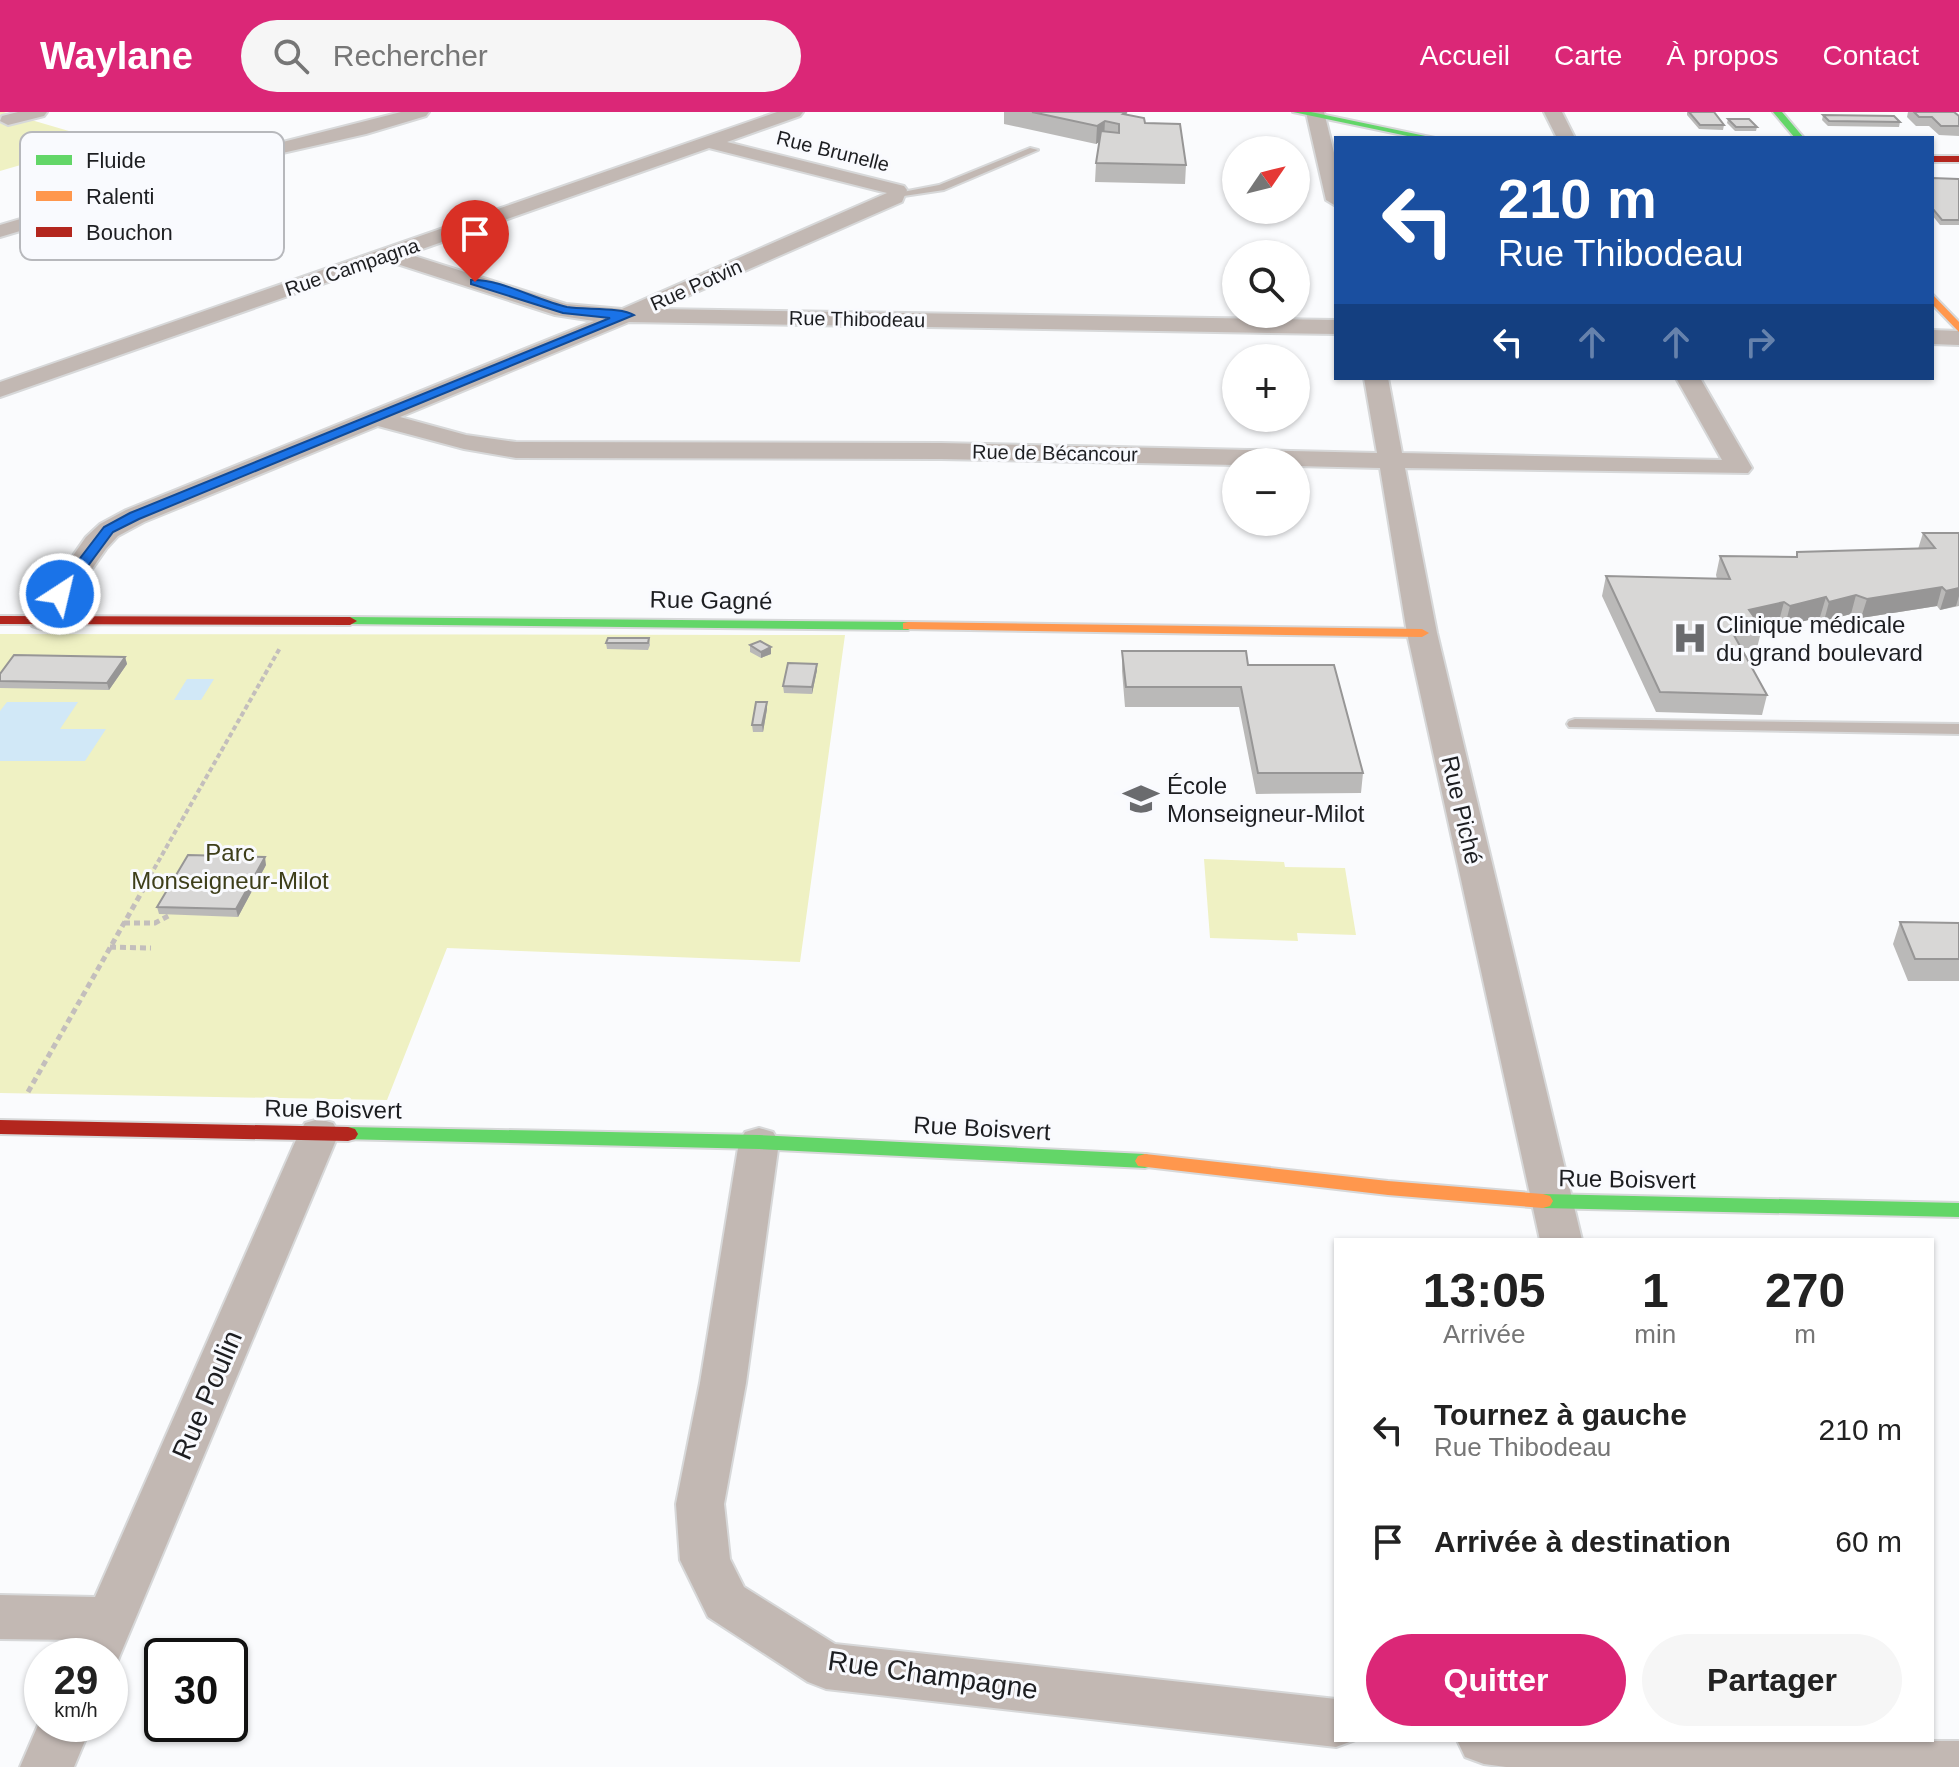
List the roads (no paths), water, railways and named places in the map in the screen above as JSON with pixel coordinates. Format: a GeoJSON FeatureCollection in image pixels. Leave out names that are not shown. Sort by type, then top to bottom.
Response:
{"type":"FeatureCollection","features":[{"type":"Feature","properties":{"kind":"street"},"geometry":{"type":"LineString","coordinates":[[8,120],[38,112]]}},
{"type":"Feature","properties":{"kind":"street"},"geometry":{"type":"LineString","coordinates":[[284,149],[420,112]]}},
{"type":"Feature","properties":{"kind":"street","name":"Rue Campagna"},"geometry":{"type":"LineString","coordinates":[[0,390],[794,112]]}},
{"type":"Feature","properties":{"kind":"street"},"geometry":{"type":"LineString","coordinates":[[1553,112],[1565,136]]}},
{"type":"Feature","properties":{"kind":"street"},"geometry":{"type":"LineString","coordinates":[[1777,112],[1798,136]]}},
{"type":"Feature","properties":{"kind":"street"},"geometry":{"type":"LineString","coordinates":[[1334,194],[1309,113],[1421,136]]}},
{"type":"Feature","properties":{"kind":"street"},"geometry":{"type":"LineString","coordinates":[[284,160],[360,130]]}},
{"type":"Feature","properties":{"kind":"street","name":"Rue Brunelle"},"geometry":{"type":"LineString","coordinates":[[707,142],[897,190],[897,194]]}},
{"type":"Feature","properties":{"kind":"street"},"geometry":{"type":"LineString","coordinates":[[1934,159],[1959,159]]}},
{"type":"Feature","properties":{"kind":"street","name":"Rue Potvin"},"geometry":{"type":"LineString","coordinates":[[42,620],[109,530],[135,516],[628,315],[895,198],[897,194]]}},
{"type":"Feature","properties":{"kind":"street"},"geometry":{"type":"LineString","coordinates":[[0,231],[20,225]]}},
{"type":"Feature","properties":{"kind":"street"},"geometry":{"type":"LineString","coordinates":[[0,244],[20,238]]}},
{"type":"Feature","properties":{"kind":"street","name":"Rue Thibodeau"},"geometry":{"type":"LineString","coordinates":[[387,254],[563,310],[596,315],[1334,327]]}},
{"type":"Feature","properties":{"kind":"street"},"geometry":{"type":"LineString","coordinates":[[1934,299],[1959,329]]}},
{"type":"Feature","properties":{"kind":"street"},"geometry":{"type":"LineString","coordinates":[[1934,337],[1959,338]]}},
{"type":"Feature","properties":{"kind":"street","name":"Rue Piché"},"geometry":{"type":"LineString","coordinates":[[1376,380],[1422,633],[1561,1238]]}},
{"type":"Feature","properties":{"kind":"street","name":"Rue de Bécancour"},"geometry":{"type":"LineString","coordinates":[[376,418],[464,442],[516,450],[941,451],[1739,468],[1689,380]]}},
{"type":"Feature","properties":{"kind":"street","name":"Rue Gagné"},"geometry":{"type":"LineString","coordinates":[[0,620],[297,620],[1422,633]]}},
{"type":"Feature","properties":{"kind":"street","name":"Rue Boisvert"},"geometry":{"type":"LineString","coordinates":[[4,1127],[759,1142],[1162,1162],[1388,1188],[1553,1202],[1959,1210]]}},
{"type":"Feature","properties":{"kind":"street","name":"Rue Poulin"},"geometry":{"type":"LineString","coordinates":[[103,1638],[319,1133]]}},
{"type":"Feature","properties":{"kind":"street","name":"Rue Champagne"},"geometry":{"type":"LineString","coordinates":[[759,1142],[723,1383],[700,1504],[705,1560],[726,1602],[826,1666],[1334,1723]]}},
{"type":"Feature","properties":{"kind":"street"},"geometry":{"type":"LineString","coordinates":[[0,1617],[103,1638]]}},
{"type":"Feature","properties":{"kind":"street"},"geometry":{"type":"LineString","coordinates":[[47,1767],[57,1742]]}},
{"type":"Feature","properties":{"kind":"street"},"geometry":{"type":"LineString","coordinates":[[1520,1742],[1959,1766]]}},
{"type":"Feature","properties":{"kind":"lane"},"geometry":{"type":"LineString","coordinates":[[897,194],[941,188],[1033,150]]}},
{"type":"Feature","properties":{"kind":"lane"},"geometry":{"type":"LineString","coordinates":[[1575,724],[1959,729]]}},
{"type":"Feature","properties":{"kind":"water"},"geometry":{"type":"Polygon","coordinates":[[[187,679],[214,679],[201,700],[174,700],[187,679]]]}},
{"type":"Feature","properties":{"kind":"water"},"geometry":{"type":"Polygon","coordinates":[[[7,702],[78,702],[60,729],[106,729],[85,761],[0,761],[0,711],[7,702]]]}},
{"type":"Feature","properties":{"kind":"place","name":"Clinique médicale du grand boulevard"},"geometry":{"type":"Point","coordinates":[1690,638]}},
{"type":"Feature","properties":{"kind":"place","name":"École Monseigneur-Milot"},"geometry":{"type":"Point","coordinates":[1141,799]}},
{"type":"Feature","properties":{"kind":"park label","name":"Parc Monseigneur-Milot"},"geometry":{"type":"Point","coordinates":[230,866]}}]}
